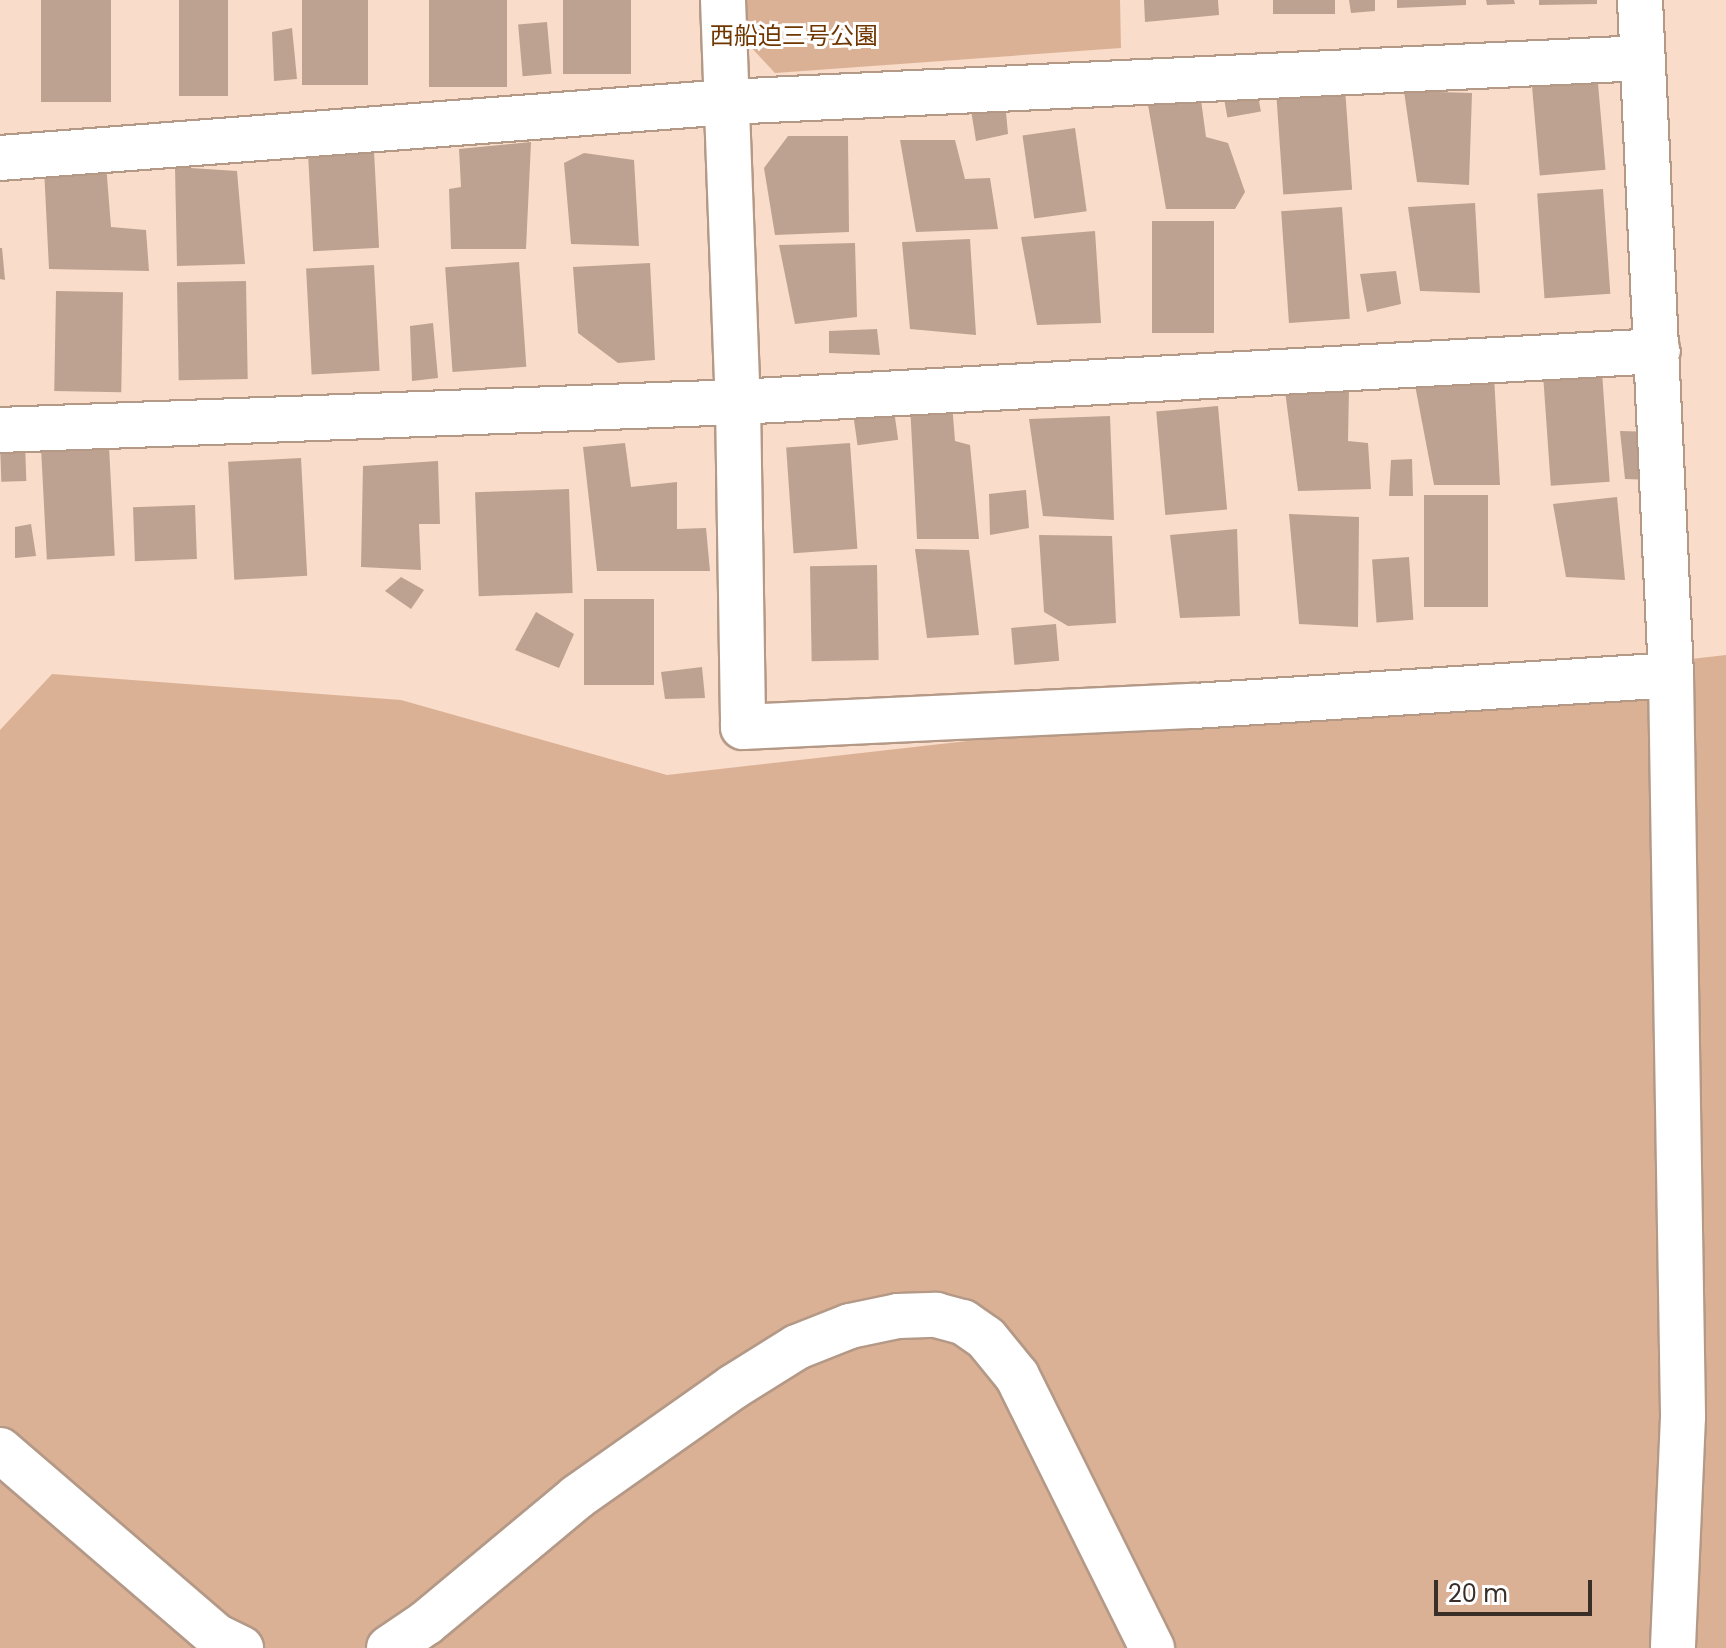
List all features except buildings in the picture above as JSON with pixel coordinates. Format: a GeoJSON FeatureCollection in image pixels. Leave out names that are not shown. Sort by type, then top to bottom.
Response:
{"type":"FeatureCollection","features":[{"type":"Feature","properties":{"kind":"street"},"geometry":{"type":"LineString","coordinates":[[723,0],[738,402],[743,727],[1194,706],[1671,675]]}},
{"type":"Feature","properties":{"kind":"street"},"geometry":{"type":"LineString","coordinates":[[1640,0],[1671,675],[1683,1417],[1673,1648]]}},
{"type":"Feature","properties":{"kind":"street"},"geometry":{"type":"LineString","coordinates":[[0,158],[727,102],[1642,58]]}},
{"type":"Feature","properties":{"kind":"street"},"geometry":{"type":"LineString","coordinates":[[0,430],[738,402],[1658,351]]}},
{"type":"Feature","properties":{"kind":"street"},"geometry":{"type":"LineString","coordinates":[[389,1648],[426,1623],[577,1497],[733,1387],[797,1347],[850,1326],[898,1316],[936,1315],[963,1322],[986,1338],[1017,1376],[1152,1648]]}},
{"type":"Feature","properties":{"kind":"street"},"geometry":{"type":"LineString","coordinates":[[0,1450],[216,1636],[241,1648]]}},
{"type":"Feature","properties":{"kind":"green space","name":"西船迫三号公園"},"geometry":{"type":"Polygon","coordinates":[[[746,0],[1120,0],[1121,48],[775,73],[749,45],[746,0]]]}},
{"type":"Feature","properties":{"kind":"green space"},"geometry":{"type":"Polygon","coordinates":[[[1726,655],[1726,1648],[0,1648],[0,730],[52,674],[401,700],[667,775],[1726,655]]]}}]}
